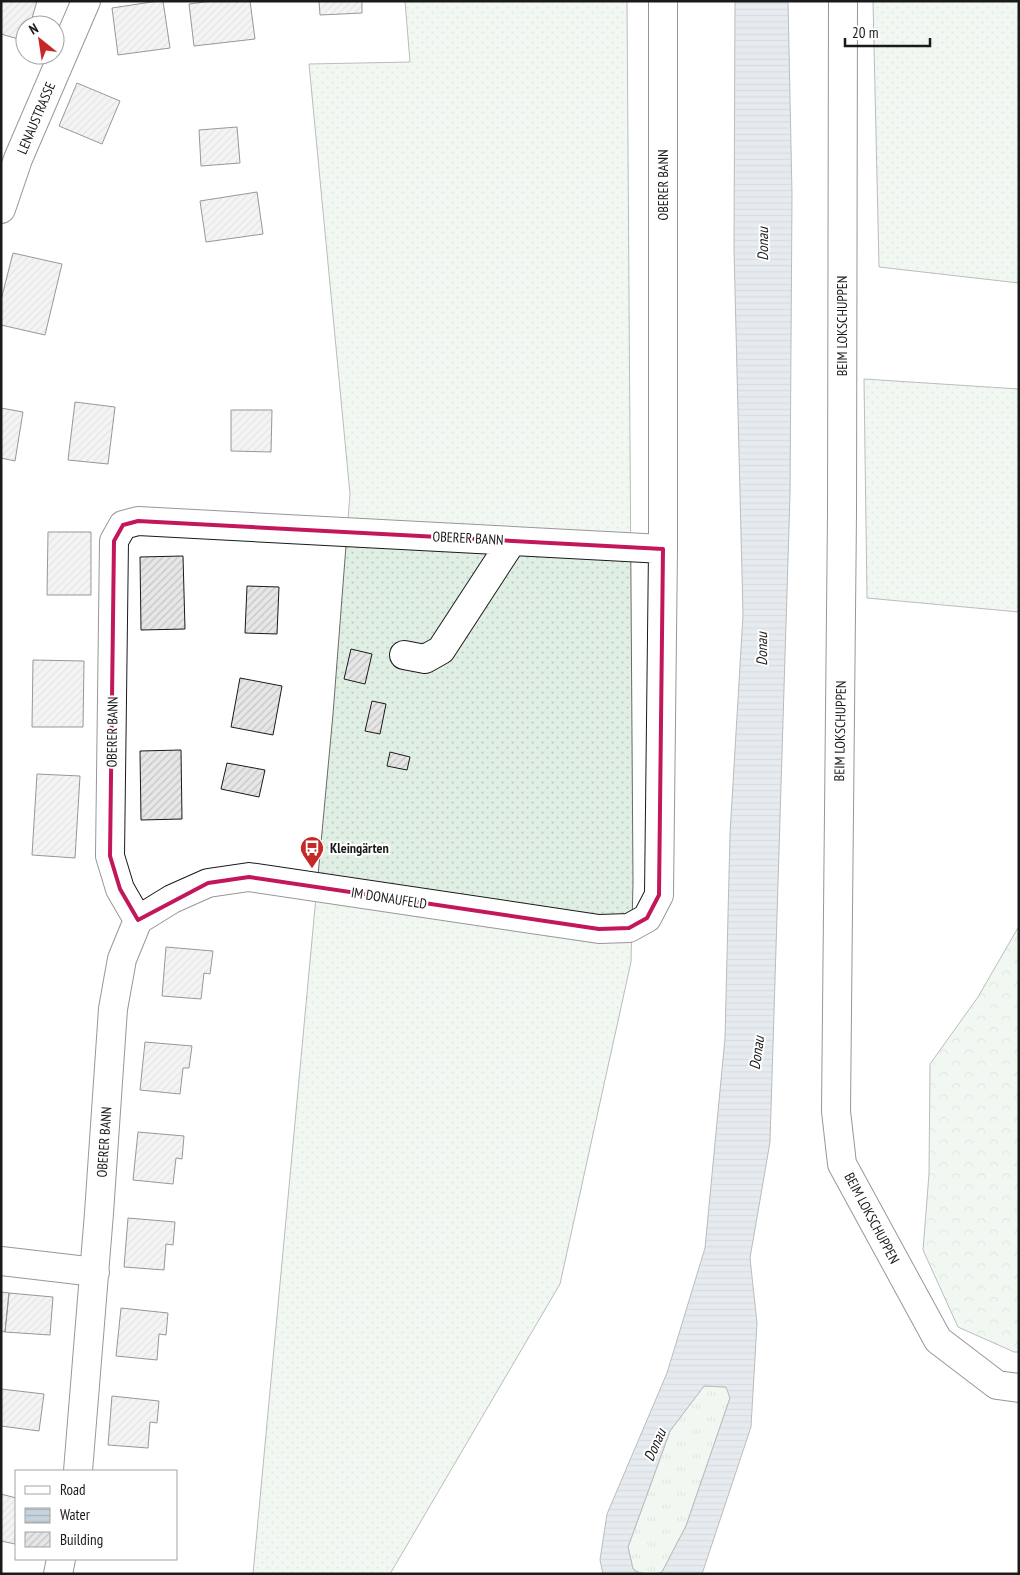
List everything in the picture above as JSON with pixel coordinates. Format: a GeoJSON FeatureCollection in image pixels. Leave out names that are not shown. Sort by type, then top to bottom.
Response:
{"type":"FeatureCollection","features":[{"type":"Feature","properties":{"kind":"street","name":"LENAUSTRASSE"},"geometry":{"type":"LineString","coordinates":[[1,209],[18,159],[86,1]]}},
{"type":"Feature","properties":{"kind":"street","name":"OBERER BANN"},"geometry":{"type":"LineString","coordinates":[[647,918],[659,895],[663,549],[663,1]]}},
{"type":"Feature","properties":{"kind":"street","name":"BEIM LOKSCHUPPEN"},"geometry":{"type":"LineString","coordinates":[[843,1],[842,513],[836,1111],[842,1164],[938,1340],[997,1385],[1019,1388]]}},
{"type":"Feature","properties":{"kind":"street","name":"OBERER BANN"},"geometry":{"type":"LineString","coordinates":[[78,1470],[113,1009],[122,959],[138,920],[120,889],[110,856],[114,541],[123,525],[138,522],[663,549]]}},
{"type":"Feature","properties":{"kind":"street"},"geometry":{"type":"LineString","coordinates":[[404,655],[425,659],[441,650],[512,541]]}},
{"type":"Feature","properties":{"kind":"street","name":"IM DONAUFELD"},"geometry":{"type":"LineString","coordinates":[[138,920],[172,899],[208,883],[249,877],[599,929],[630,928],[647,918]]}},
{"type":"Feature","properties":{"kind":"street"},"geometry":{"type":"LineString","coordinates":[[1,1261],[94,1272]]}},
{"type":"Feature","properties":{"kind":"street"},"geometry":{"type":"LineString","coordinates":[[58,1574],[61,1560]]}},
{"type":"Feature","properties":{"kind":"highlighted area"},"geometry":{"type":"Polygon","coordinates":[[[138,521],[663,549],[659,895],[647,918],[629,928],[599,929],[249,877],[208,883],[138,920],[120,889],[110,856],[114,541],[123,525],[138,521]]]}},
{"type":"Feature","properties":{"kind":"green space"},"geometry":{"type":"Polygon","coordinates":[[[405,1],[627,1],[633,883],[631,962],[560,1284],[390,1574],[253,1574],[333,714],[350,494],[309,64],[410,62],[405,1]]]}},
{"type":"Feature","properties":{"kind":"green space"},"geometry":{"type":"Polygon","coordinates":[[[873,1],[1019,1],[1019,283],[879,267],[873,1]]]}},
{"type":"Feature","properties":{"kind":"green space"},"geometry":{"type":"Polygon","coordinates":[[[864,379],[1019,389],[1019,612],[867,598],[864,379]]]}},
{"type":"Feature","properties":{"kind":"green space"},"geometry":{"type":"Polygon","coordinates":[[[1019,926],[1019,1352],[1014,1352],[958,1327],[923,1250],[929,1174],[930,1064],[978,997],[1019,926]]]}},
{"type":"Feature","properties":{"kind":"green space"},"geometry":{"type":"Polygon","coordinates":[[[704,1386],[727,1387],[730,1398],[686,1526],[662,1572],[651,1574],[640,1572],[633,1569],[628,1547],[670,1431],[704,1386]]]}},
{"type":"Feature","properties":{"kind":"water","name":"Donau"},"geometry":{"type":"Polygon","coordinates":[[[735,1],[788,1],[792,195],[790,495],[770,1142],[750,1258],[757,1323],[751,1427],[702,1574],[659,1574],[662,1572],[686,1526],[730,1398],[726,1387],[704,1386],[670,1431],[628,1547],[633,1569],[639,1574],[603,1574],[600,1560],[607,1514],[667,1373],[705,1248],[725,1038],[730,834],[743,615],[734,249],[735,1]]]}},
{"type":"Feature","properties":{"kind":"building"},"geometry":{"type":"Polygon","coordinates":[[[1,1],[37,1],[33,15],[15,15],[15,38],[1,34],[1,1]]]}},
{"type":"Feature","properties":{"kind":"building"},"geometry":{"type":"Polygon","coordinates":[[[163,1],[170,48],[118,55],[112,8],[163,1]]]}},
{"type":"Feature","properties":{"kind":"building"},"geometry":{"type":"Polygon","coordinates":[[[212,1],[250,1],[255,39],[194,46],[189,4],[212,1]]]}},
{"type":"Feature","properties":{"kind":"building"},"geometry":{"type":"Polygon","coordinates":[[[319,1],[362,1],[362,13],[320,15],[319,1]]]}},
{"type":"Feature","properties":{"kind":"building"},"geometry":{"type":"Polygon","coordinates":[[[77,83],[120,101],[102,144],[59,126],[77,83]]]}},
{"type":"Feature","properties":{"kind":"building"},"geometry":{"type":"Polygon","coordinates":[[[237,127],[240,163],[201,166],[199,130],[237,127]]]}},
{"type":"Feature","properties":{"kind":"building"},"geometry":{"type":"Polygon","coordinates":[[[257,192],[263,234],[206,242],[200,201],[257,192]]]}},
{"type":"Feature","properties":{"kind":"building"},"geometry":{"type":"Polygon","coordinates":[[[13,253],[62,264],[45,335],[1,325],[1,300],[13,253]]]}},
{"type":"Feature","properties":{"kind":"building"},"geometry":{"type":"Polygon","coordinates":[[[75,402],[115,407],[108,464],[68,460],[75,402]]]}},
{"type":"Feature","properties":{"kind":"building"},"geometry":{"type":"Polygon","coordinates":[[[1,408],[23,412],[15,461],[1,458],[1,408]]]}},
{"type":"Feature","properties":{"kind":"building"},"geometry":{"type":"Polygon","coordinates":[[[231,410],[272,410],[271,452],[231,451],[231,410]]]}},
{"type":"Feature","properties":{"kind":"building"},"geometry":{"type":"Polygon","coordinates":[[[48,532],[91,532],[91,595],[47,595],[48,532]]]}},
{"type":"Feature","properties":{"kind":"building"},"geometry":{"type":"Polygon","coordinates":[[[183,556],[185,629],[141,630],[140,557],[183,556]]]}},
{"type":"Feature","properties":{"kind":"building"},"geometry":{"type":"Polygon","coordinates":[[[247,586],[279,587],[277,634],[245,633],[247,586]]]}},
{"type":"Feature","properties":{"kind":"building"},"geometry":{"type":"Polygon","coordinates":[[[351,649],[372,654],[365,684],[344,679],[351,649]]]}},
{"type":"Feature","properties":{"kind":"building"},"geometry":{"type":"Polygon","coordinates":[[[33,660],[84,661],[83,727],[32,727],[33,660]]]}},
{"type":"Feature","properties":{"kind":"building"},"geometry":{"type":"Polygon","coordinates":[[[240,678],[282,686],[273,735],[231,727],[240,678]]]}},
{"type":"Feature","properties":{"kind":"building"},"geometry":{"type":"Polygon","coordinates":[[[372,701],[386,704],[380,734],[365,731],[372,701]]]}},
{"type":"Feature","properties":{"kind":"building"},"geometry":{"type":"Polygon","coordinates":[[[181,750],[182,819],[141,820],[140,751],[181,750]]]}},
{"type":"Feature","properties":{"kind":"building"},"geometry":{"type":"Polygon","coordinates":[[[390,752],[410,757],[407,770],[387,766],[390,752]]]}},
{"type":"Feature","properties":{"kind":"building"},"geometry":{"type":"Polygon","coordinates":[[[227,763],[265,770],[259,797],[221,789],[227,763]]]}},
{"type":"Feature","properties":{"kind":"building"},"geometry":{"type":"Polygon","coordinates":[[[37,774],[80,776],[75,858],[32,855],[37,774]]]}},
{"type":"Feature","properties":{"kind":"building"},"geometry":{"type":"Polygon","coordinates":[[[166,947],[213,951],[210,974],[204,973],[201,999],[162,996],[166,947]]]}},
{"type":"Feature","properties":{"kind":"building"},"geometry":{"type":"Polygon","coordinates":[[[145,1042],[192,1046],[189,1068],[183,1068],[180,1094],[140,1090],[145,1042]]]}},
{"type":"Feature","properties":{"kind":"building"},"geometry":{"type":"Polygon","coordinates":[[[138,1132],[184,1136],[182,1159],[176,1158],[173,1184],[133,1180],[138,1132]]]}},
{"type":"Feature","properties":{"kind":"building"},"geometry":{"type":"Polygon","coordinates":[[[128,1218],[175,1222],[173,1245],[166,1244],[164,1270],[124,1267],[128,1218]]]}},
{"type":"Feature","properties":{"kind":"building"},"geometry":{"type":"Polygon","coordinates":[[[1,1292],[9,1293],[5,1332],[1,1331],[1,1292]]]}},
{"type":"Feature","properties":{"kind":"building"},"geometry":{"type":"Polygon","coordinates":[[[9,1293],[53,1297],[50,1335],[5,1332],[9,1293]]]}},
{"type":"Feature","properties":{"kind":"building"},"geometry":{"type":"Polygon","coordinates":[[[121,1308],[168,1313],[166,1335],[159,1334],[157,1360],[116,1356],[121,1308]]]}},
{"type":"Feature","properties":{"kind":"building"},"geometry":{"type":"Polygon","coordinates":[[[1,1389],[44,1394],[39,1431],[1,1426],[1,1389]]]}},
{"type":"Feature","properties":{"kind":"building"},"geometry":{"type":"Polygon","coordinates":[[[112,1396],[159,1401],[157,1423],[150,1422],[148,1448],[108,1445],[112,1396]]]}},
{"type":"Feature","properties":{"kind":"building"},"geometry":{"type":"Polygon","coordinates":[[[1,1494],[15,1498],[15,1544],[1,1541],[1,1494]]]}},
{"type":"Feature","properties":{"kind":"place","name":"Kleingärten"},"geometry":{"type":"Point","coordinates":[312,869]}}]}
